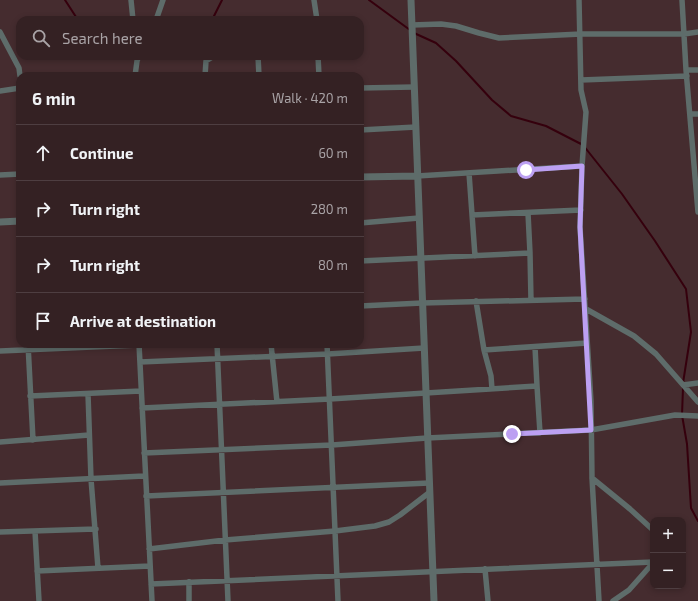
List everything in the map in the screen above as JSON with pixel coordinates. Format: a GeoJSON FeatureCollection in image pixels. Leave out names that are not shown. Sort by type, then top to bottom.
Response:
{"type":"FeatureCollection","features":[{"type":"Feature","properties":{"kind":"street"},"geometry":{"type":"LineString","coordinates":[[131,0],[133,16]]}},
{"type":"Feature","properties":{"kind":"street"},"geometry":{"type":"LineString","coordinates":[[157,16],[163,0]]}},
{"type":"Feature","properties":{"kind":"street"},"geometry":{"type":"LineString","coordinates":[[314,0],[316,16]]}},
{"type":"Feature","properties":{"kind":"street"},"geometry":{"type":"LineString","coordinates":[[411,0],[434,601]]}},
{"type":"Feature","properties":{"kind":"street"},"geometry":{"type":"LineString","coordinates":[[579,0],[582,98],[586,112],[580,227],[586,309],[592,478],[599,601]]}},
{"type":"Feature","properties":{"kind":"street"},"geometry":{"type":"LineString","coordinates":[[682,0],[686,73],[696,158],[698,212]]}},
{"type":"Feature","properties":{"kind":"street"},"geometry":{"type":"LineString","coordinates":[[412,25],[441,24],[456,26],[499,38],[581,34],[684,34],[698,32]]}},
{"type":"Feature","properties":{"kind":"street"},"geometry":{"type":"LineString","coordinates":[[0,32],[19,68],[20,72]]}},
{"type":"Feature","properties":{"kind":"street"},"geometry":{"type":"LineString","coordinates":[[135,72],[137,60]]}},
{"type":"Feature","properties":{"kind":"street"},"geometry":{"type":"LineString","coordinates":[[205,72],[206,61],[208,60]]}},
{"type":"Feature","properties":{"kind":"street"},"geometry":{"type":"LineString","coordinates":[[258,60],[259,72]]}},
{"type":"Feature","properties":{"kind":"street"},"geometry":{"type":"LineString","coordinates":[[318,60],[318,72]]}},
{"type":"Feature","properties":{"kind":"street"},"geometry":{"type":"LineString","coordinates":[[581,80],[686,73],[698,70]]}},
{"type":"Feature","properties":{"kind":"street"},"geometry":{"type":"LineString","coordinates":[[364,88],[414,87]]}},
{"type":"Feature","properties":{"kind":"street"},"geometry":{"type":"LineString","coordinates":[[0,91],[16,89]]}},
{"type":"Feature","properties":{"kind":"street"},"geometry":{"type":"LineString","coordinates":[[690,114],[698,114]]}},
{"type":"Feature","properties":{"kind":"street"},"geometry":{"type":"LineString","coordinates":[[364,130],[416,127]]}},
{"type":"Feature","properties":{"kind":"street"},"geometry":{"type":"LineString","coordinates":[[364,177],[417,176],[582,166]]}},
{"type":"Feature","properties":{"kind":"street"},"geometry":{"type":"LineString","coordinates":[[469,173],[475,256]]}},
{"type":"Feature","properties":{"kind":"street"},"geometry":{"type":"LineString","coordinates":[[0,175],[16,174]]}},
{"type":"Feature","properties":{"kind":"street"},"geometry":{"type":"LineString","coordinates":[[472,215],[581,210]]}},
{"type":"Feature","properties":{"kind":"street"},"geometry":{"type":"LineString","coordinates":[[528,213],[531,300]]}},
{"type":"Feature","properties":{"kind":"street"},"geometry":{"type":"LineString","coordinates":[[364,223],[419,218]]}},
{"type":"Feature","properties":{"kind":"street"},"geometry":{"type":"LineString","coordinates":[[0,222],[16,221]]}},
{"type":"Feature","properties":{"kind":"street"},"geometry":{"type":"LineString","coordinates":[[364,261],[530,253]]}},
{"type":"Feature","properties":{"kind":"street"},"geometry":{"type":"LineString","coordinates":[[364,306],[476,301],[585,299]]}},
{"type":"Feature","properties":{"kind":"street"},"geometry":{"type":"LineString","coordinates":[[476,301],[484,350],[491,376],[492,389]]}},
{"type":"Feature","properties":{"kind":"street"},"geometry":{"type":"LineString","coordinates":[[586,309],[634,336],[644,344],[656,354],[698,402]]}},
{"type":"Feature","properties":{"kind":"street"},"geometry":{"type":"LineString","coordinates":[[484,350],[587,343]]}},
{"type":"Feature","properties":{"kind":"street"},"geometry":{"type":"LineString","coordinates":[[534,347],[540,433]]}},
{"type":"Feature","properties":{"kind":"street"},"geometry":{"type":"LineString","coordinates":[[0,351],[21,348]]}},
{"type":"Feature","properties":{"kind":"street"},"geometry":{"type":"LineString","coordinates":[[28,348],[33,440]]}},
{"type":"Feature","properties":{"kind":"street"},"geometry":{"type":"LineString","coordinates":[[139,348],[144,476],[152,601]]}},
{"type":"Feature","properties":{"kind":"street"},"geometry":{"type":"LineString","coordinates":[[217,348],[228,601]]}},
{"type":"Feature","properties":{"kind":"street"},"geometry":{"type":"LineString","coordinates":[[271,348],[277,402]]}},
{"type":"Feature","properties":{"kind":"street"},"geometry":{"type":"LineString","coordinates":[[327,348],[338,601]]}},
{"type":"Feature","properties":{"kind":"street"},"geometry":{"type":"LineString","coordinates":[[140,362],[328,354],[424,348]]}},
{"type":"Feature","properties":{"kind":"street"},"geometry":{"type":"LineString","coordinates":[[683,385],[698,384]]}},
{"type":"Feature","properties":{"kind":"street"},"geometry":{"type":"LineString","coordinates":[[142,408],[277,402],[537,386]]}},
{"type":"Feature","properties":{"kind":"street"},"geometry":{"type":"LineString","coordinates":[[30,396],[141,391]]}},
{"type":"Feature","properties":{"kind":"street"},"geometry":{"type":"LineString","coordinates":[[88,394],[91,479],[98,568]]}},
{"type":"Feature","properties":{"kind":"street"},"geometry":{"type":"LineString","coordinates":[[144,453],[332,445],[427,438],[591,430],[675,415],[698,416]]}},
{"type":"Feature","properties":{"kind":"street"},"geometry":{"type":"LineString","coordinates":[[0,442],[89,434]]}},
{"type":"Feature","properties":{"kind":"street"},"geometry":{"type":"LineString","coordinates":[[0,484],[144,476]]}},
{"type":"Feature","properties":{"kind":"street"},"geometry":{"type":"LineString","coordinates":[[592,478],[630,508],[650,527]]}},
{"type":"Feature","properties":{"kind":"street"},"geometry":{"type":"LineString","coordinates":[[146,496],[223,494],[429,483]]}},
{"type":"Feature","properties":{"kind":"street"},"geometry":{"type":"LineString","coordinates":[[149,549],[225,540],[369,528],[389,522],[430,492]]}},
{"type":"Feature","properties":{"kind":"street"},"geometry":{"type":"LineString","coordinates":[[0,532],[96,529]]}},
{"type":"Feature","properties":{"kind":"street"},"geometry":{"type":"LineString","coordinates":[[35,531],[39,601]]}},
{"type":"Feature","properties":{"kind":"street"},"geometry":{"type":"LineString","coordinates":[[151,584],[598,564],[650,563]]}},
{"type":"Feature","properties":{"kind":"street"},"geometry":{"type":"LineString","coordinates":[[37,571],[150,566]]}},
{"type":"Feature","properties":{"kind":"street"},"geometry":{"type":"LineString","coordinates":[[613,601],[630,590],[650,567]]}},
{"type":"Feature","properties":{"kind":"street"},"geometry":{"type":"LineString","coordinates":[[485,569],[488,601]]}},
{"type":"Feature","properties":{"kind":"street"},"geometry":{"type":"LineString","coordinates":[[189,582],[189,601]]}},
{"type":"Feature","properties":{"kind":"waterway"},"geometry":{"type":"LineString","coordinates":[[65,0],[75,16]]}},
{"type":"Feature","properties":{"kind":"waterway"},"geometry":{"type":"LineString","coordinates":[[214,16],[222,0]]}},
{"type":"Feature","properties":{"kind":"waterway"},"geometry":{"type":"LineString","coordinates":[[369,0],[410,30]]}},
{"type":"Feature","properties":{"kind":"waterway"},"geometry":{"type":"LineString","coordinates":[[414,33],[436,43],[456,61],[492,100],[511,116],[546,126],[583,145],[622,194],[686,289],[691,332],[683,383]]}},
{"type":"Feature","properties":{"kind":"waterway"},"geometry":{"type":"LineString","coordinates":[[683,388],[682,415],[687,444],[691,508],[698,521]]}},
{"type":"Feature","properties":{"kind":"route"},"geometry":{"type":"LineString","coordinates":[[512,434],[591,430],[586,309],[580,227],[582,166],[526,170]]}}]}
